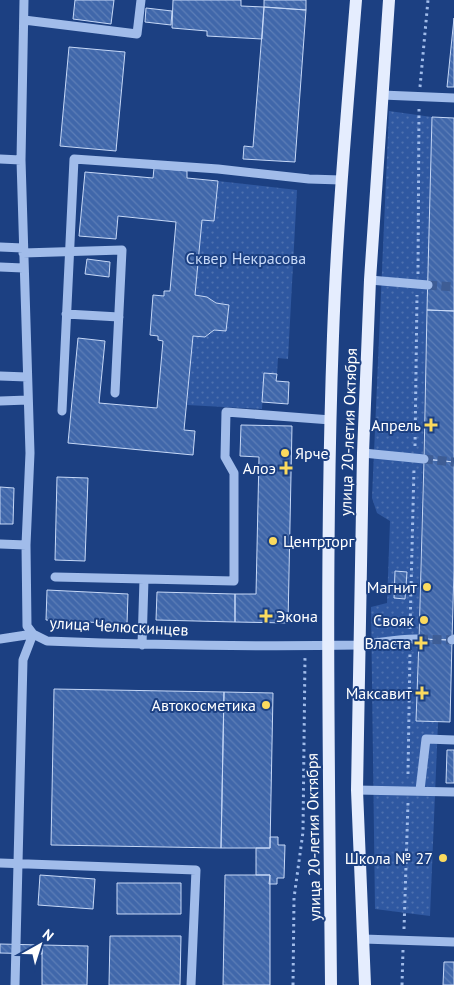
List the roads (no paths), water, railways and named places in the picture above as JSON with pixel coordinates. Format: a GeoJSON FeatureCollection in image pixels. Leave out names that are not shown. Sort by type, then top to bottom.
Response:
{"type":"FeatureCollection","features":[{"type":"Feature","properties":{"kind":"main road","name":"улица 20-летия Октября"},"geometry":{"type":"LineString","coordinates":[[331,985],[327,644],[330,420],[341,180],[356,0]]}},
{"type":"Feature","properties":{"kind":"main road","name":"улица 20-летия Октября"},"geometry":{"type":"LineString","coordinates":[[365,985],[357,790],[363,453],[370,280],[390,0]]}},
{"type":"Feature","properties":{"kind":"street","name":"улица Челюскинцев"},"geometry":{"type":"LineString","coordinates":[[24,0],[21,160],[30,453],[26,545],[27,626],[33,634],[47,641],[142,645],[360,645],[414,638]]}},
{"type":"Feature","properties":{"kind":"street"},"geometry":{"type":"LineString","coordinates":[[24,20],[137,34],[141,0]]}},
{"type":"Feature","properties":{"kind":"street"},"geometry":{"type":"LineString","coordinates":[[382,95],[454,98]]}},
{"type":"Feature","properties":{"kind":"street"},"geometry":{"type":"LineString","coordinates":[[0,159],[21,160]]}},
{"type":"Feature","properties":{"kind":"street"},"geometry":{"type":"LineString","coordinates":[[62,412],[74,159],[218,169],[309,179],[341,180]]}},
{"type":"Feature","properties":{"kind":"street"},"geometry":{"type":"LineString","coordinates":[[0,247],[23,250],[122,250],[115,393]]}},
{"type":"Feature","properties":{"kind":"street"},"geometry":{"type":"LineString","coordinates":[[0,267],[23,268]]}},
{"type":"Feature","properties":{"kind":"street"},"geometry":{"type":"LineString","coordinates":[[370,280],[428,285]]}},
{"type":"Feature","properties":{"kind":"street"},"geometry":{"type":"LineString","coordinates":[[66,314],[119,317]]}},
{"type":"Feature","properties":{"kind":"street"},"geometry":{"type":"LineString","coordinates":[[0,376],[27,377]]}},
{"type":"Feature","properties":{"kind":"street"},"geometry":{"type":"LineString","coordinates":[[0,401],[28,400]]}},
{"type":"Feature","properties":{"kind":"street"},"geometry":{"type":"LineString","coordinates":[[55,577],[234,581],[234,473],[225,457],[226,412],[330,420]]}},
{"type":"Feature","properties":{"kind":"street"},"geometry":{"type":"LineString","coordinates":[[363,453],[419,458]]}},
{"type":"Feature","properties":{"kind":"street"},"geometry":{"type":"LineString","coordinates":[[0,544],[26,545]]}},
{"type":"Feature","properties":{"kind":"street"},"geometry":{"type":"LineString","coordinates":[[142,645],[144,579]]}},
{"type":"Feature","properties":{"kind":"street"},"geometry":{"type":"LineString","coordinates":[[0,639],[33,634],[23,660],[15,985]]}},
{"type":"Feature","properties":{"kind":"street"},"geometry":{"type":"LineString","coordinates":[[420,790],[426,739],[454,740]]}},
{"type":"Feature","properties":{"kind":"street"},"geometry":{"type":"LineString","coordinates":[[357,790],[454,792]]}},
{"type":"Feature","properties":{"kind":"street"},"geometry":{"type":"LineString","coordinates":[[0,863],[196,870],[192,985]]}},
{"type":"Feature","properties":{"kind":"street"},"geometry":{"type":"LineString","coordinates":[[363,939],[454,942]]}},
{"type":"Feature","properties":{"kind":"tunnel"},"geometry":{"type":"LineString","coordinates":[[428,285],[454,287]]}},
{"type":"Feature","properties":{"kind":"tunnel"},"geometry":{"type":"LineString","coordinates":[[424,459],[454,462]]}},
{"type":"Feature","properties":{"kind":"tunnel"},"geometry":{"type":"LineString","coordinates":[[419,639],[452,640]]}},
{"type":"Feature","properties":{"kind":"place","name":"Апрель"},"geometry":{"type":"Point","coordinates":[431,425]}},
{"type":"Feature","properties":{"kind":"place","name":"Ярче"},"geometry":{"type":"Point","coordinates":[285,453]}},
{"type":"Feature","properties":{"kind":"place","name":"Алоэ"},"geometry":{"type":"Point","coordinates":[286,468]}},
{"type":"Feature","properties":{"kind":"place","name":"Центрторг"},"geometry":{"type":"Point","coordinates":[273,541]}},
{"type":"Feature","properties":{"kind":"place","name":"Магнит"},"geometry":{"type":"Point","coordinates":[427,587]}},
{"type":"Feature","properties":{"kind":"place","name":"Экона"},"geometry":{"type":"Point","coordinates":[266,616]}},
{"type":"Feature","properties":{"kind":"place","name":"Свояк"},"geometry":{"type":"Point","coordinates":[424,620]}},
{"type":"Feature","properties":{"kind":"place","name":"Власта"},"geometry":{"type":"Point","coordinates":[421,643]}},
{"type":"Feature","properties":{"kind":"place","name":"Максавит"},"geometry":{"type":"Point","coordinates":[422,693]}},
{"type":"Feature","properties":{"kind":"place","name":"Автокосметика"},"geometry":{"type":"Point","coordinates":[266,705]}},
{"type":"Feature","properties":{"kind":"place","name":"Школа № 27"},"geometry":{"type":"Point","coordinates":[443,858]}},
{"type":"Feature","properties":{"kind":"park label","name":"Сквер Некрасова"},"geometry":{"type":"Point","coordinates":[246,258]}}]}
